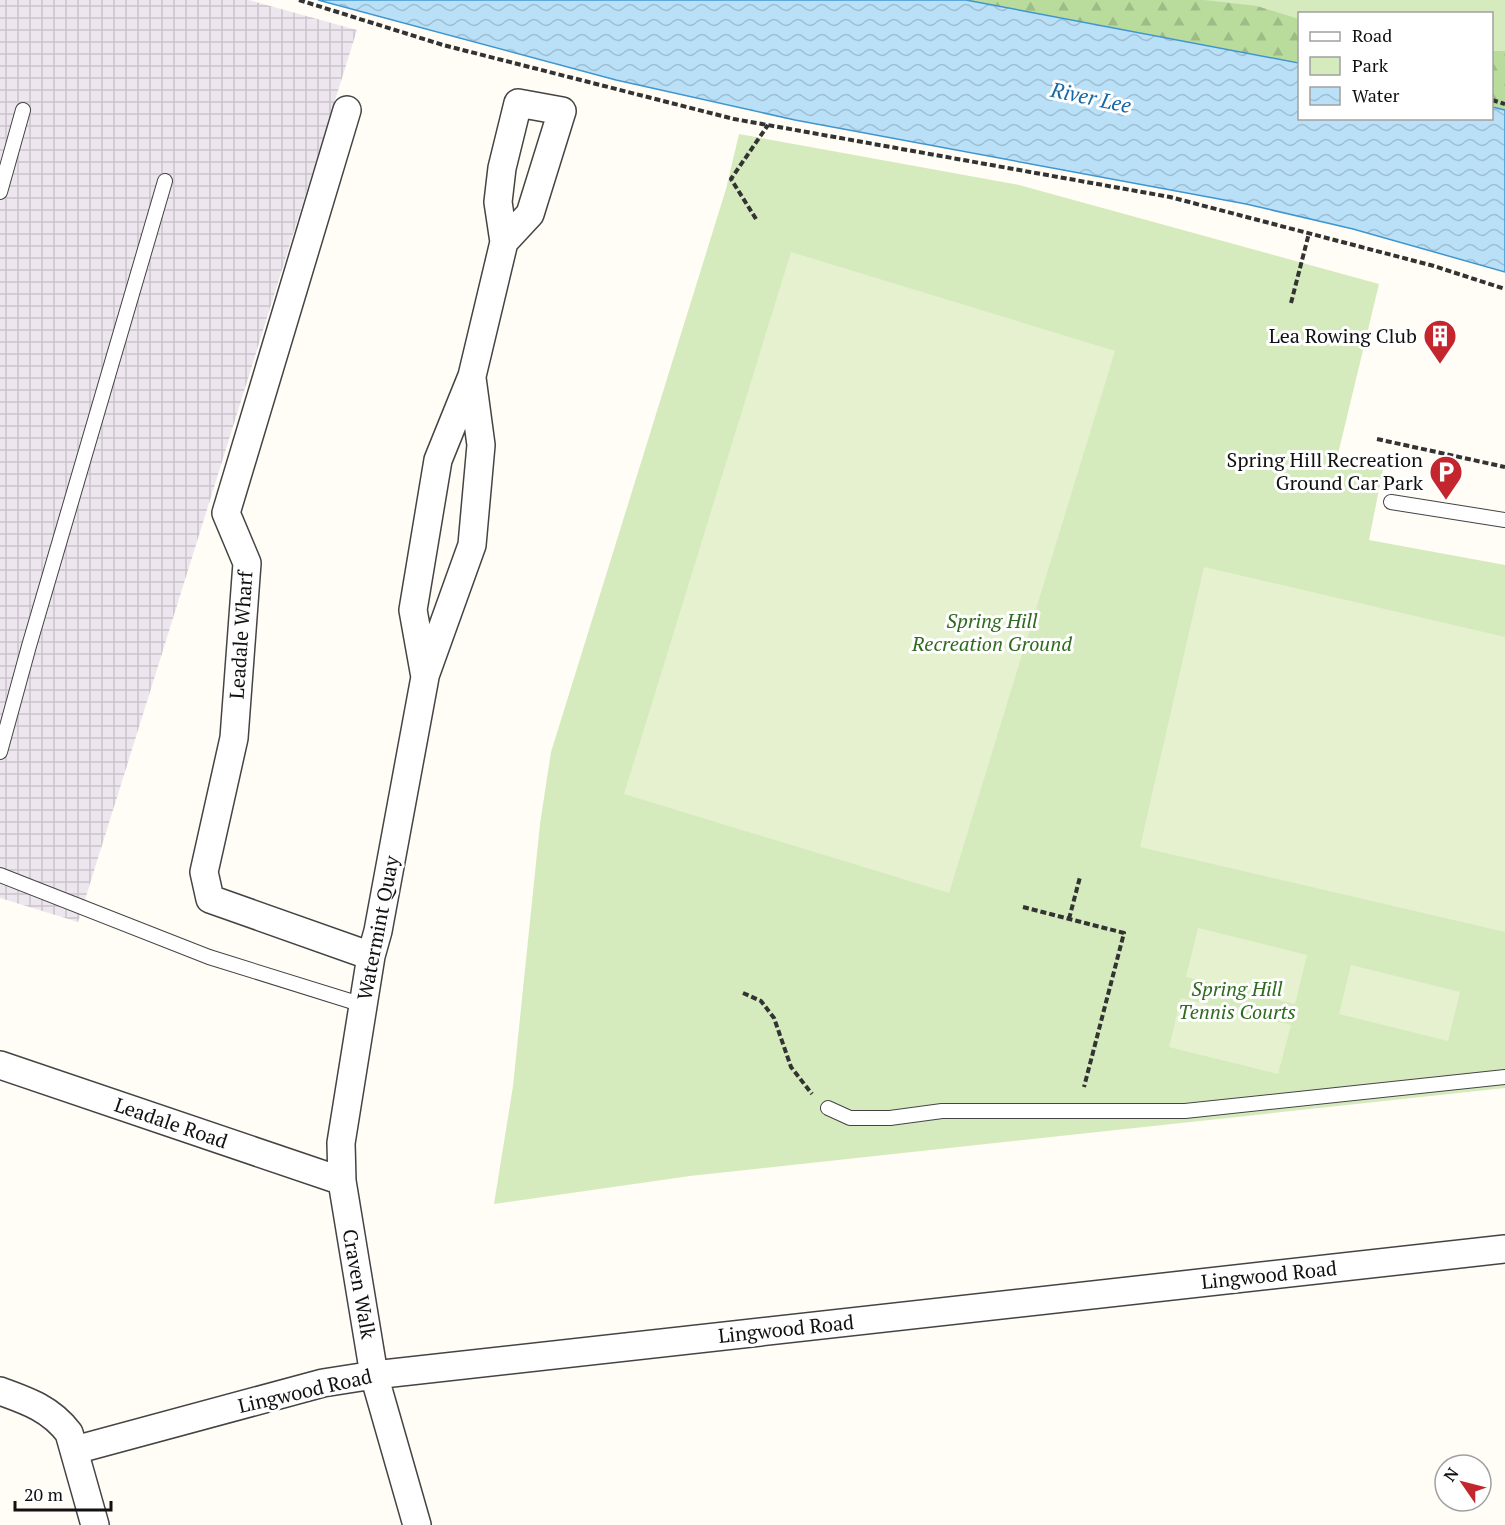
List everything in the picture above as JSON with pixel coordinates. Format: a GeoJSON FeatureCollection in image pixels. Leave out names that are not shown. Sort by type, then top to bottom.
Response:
{"type":"FeatureCollection","features":[{"type":"Feature","properties":{"kind":"street","name":"Leadale Wharf"},"geometry":{"type":"LineString","coordinates":[[347,110],[226,513],[247,563],[234,738],[204,872],[210,899],[371,956]]}},
{"type":"Feature","properties":{"kind":"street","name":"Watermint Quay"},"geometry":{"type":"LineString","coordinates":[[425,677],[413,610],[438,460],[472,376],[504,242]]}},
{"type":"Feature","properties":{"kind":"street","name":"Watermint Quay"},"geometry":{"type":"LineString","coordinates":[[342,1181],[341,1143],[371,956],[378,931],[425,677],[472,545],[481,445],[472,376]]}},
{"type":"Feature","properties":{"kind":"street","name":"Leadale Road"},"geometry":{"type":"LineString","coordinates":[[0,1065],[342,1181]]}},
{"type":"Feature","properties":{"kind":"street","name":"Craven Walk"},"geometry":{"type":"LineString","coordinates":[[342,1181],[374,1375],[417,1525]]}},
{"type":"Feature","properties":{"kind":"street","name":"Lingwood Road"},"geometry":{"type":"LineString","coordinates":[[75,1450],[323,1383],[374,1375],[1505,1249]]}},
{"type":"Feature","properties":{"kind":"street"},"geometry":{"type":"LineString","coordinates":[[0,1391],[37,1404],[53,1416],[69,1433],[95,1525]]}},
{"type":"Feature","properties":{"kind":"lane"},"geometry":{"type":"LineString","coordinates":[[0,192],[23,110]]}},
{"type":"Feature","properties":{"kind":"lane"},"geometry":{"type":"LineString","coordinates":[[0,752],[28,646],[165,181]]}},
{"type":"Feature","properties":{"kind":"lane"},"geometry":{"type":"LineString","coordinates":[[1391,502],[1505,520]]}},
{"type":"Feature","properties":{"kind":"lane"},"geometry":{"type":"LineString","coordinates":[[0,875],[208,957],[363,1005]]}},
{"type":"Feature","properties":{"kind":"lane"},"geometry":{"type":"LineString","coordinates":[[828,1108],[850,1118],[890,1118],[942,1112],[1185,1111],[1505,1077]]}},
{"type":"Feature","properties":{"kind":"path"},"geometry":{"type":"LineString","coordinates":[[299,0],[443,45],[549,73],[768,125],[1170,197],[1434,266],[1505,289]]}},
{"type":"Feature","properties":{"kind":"path"},"geometry":{"type":"LineString","coordinates":[[756,219],[731,179],[768,125]]}},
{"type":"Feature","properties":{"kind":"path"},"geometry":{"type":"LineString","coordinates":[[1291,303],[1309,233]]}},
{"type":"Feature","properties":{"kind":"path"},"geometry":{"type":"LineString","coordinates":[[1377,439],[1505,467]]}},
{"type":"Feature","properties":{"kind":"path"},"geometry":{"type":"LineString","coordinates":[[1069,919],[1080,877]]}},
{"type":"Feature","properties":{"kind":"path"},"geometry":{"type":"LineString","coordinates":[[1023,907],[1124,933],[1078,1111]]}},
{"type":"Feature","properties":{"kind":"path"},"geometry":{"type":"LineString","coordinates":[[743,993],[761,1000],[774,1018],[790,1067],[807,1089],[828,1108]]}},
{"type":"Feature","properties":{"kind":"shaded area"},"geometry":{"type":"Polygon","coordinates":[[[0,0],[249,0],[357,30],[78,922],[0,898],[0,0]]]}},
{"type":"Feature","properties":{"kind":"green space"},"geometry":{"type":"Polygon","coordinates":[[[966,0],[1505,0],[1505,110],[1493,107],[1493,12],[1298,12],[1298,63],[966,0]]]}},
{"type":"Feature","properties":{"kind":"green space"},"geometry":{"type":"Polygon","coordinates":[[[966,0],[1204,0],[1257,6],[1298,19],[1298,63],[966,0]]]}},
{"type":"Feature","properties":{"kind":"green space"},"geometry":{"type":"Polygon","coordinates":[[[1493,51],[1505,51],[1505,110],[1493,107],[1493,51]]]}},
{"type":"Feature","properties":{"kind":"green space","name":"Spring Hill Recreation Ground"},"geometry":{"type":"Polygon","coordinates":[[[739,134],[1019,185],[1379,284],[1337,458],[1383,469],[1369,540],[1505,565],[1505,1088],[690,1176],[494,1204],[513,1086],[540,824],[551,752],[726,189],[739,134]]]}},
{"type":"Feature","properties":{"kind":"green space"},"geometry":{"type":"Polygon","coordinates":[[[791,252],[1115,351],[949,893],[624,794],[791,252]]]}},
{"type":"Feature","properties":{"kind":"green space"},"geometry":{"type":"Polygon","coordinates":[[[1204,567],[1505,637],[1505,932],[1140,847],[1204,567]]]}},
{"type":"Feature","properties":{"kind":"green space"},"geometry":{"type":"Polygon","coordinates":[[[1198,928],[1307,955],[1295,1004],[1186,977],[1198,928]]]}},
{"type":"Feature","properties":{"kind":"green space"},"geometry":{"type":"Polygon","coordinates":[[[1351,965],[1460,992],[1448,1041],[1339,1014],[1351,965]]]}},
{"type":"Feature","properties":{"kind":"green space"},"geometry":{"type":"Polygon","coordinates":[[[1181,998],[1291,1025],[1278,1074],[1169,1047],[1181,998]]]}},
{"type":"Feature","properties":{"kind":"water","name":"River Lee"},"geometry":{"type":"Polygon","coordinates":[[[318,0],[966,0],[1298,63],[1298,120],[1493,120],[1493,107],[1505,110],[1505,272],[1353,229],[1246,204],[795,120],[616,80],[318,0]]]}},
{"type":"Feature","properties":{"kind":"place","name":"Lea Rowing Club"},"geometry":{"type":"Point","coordinates":[1440,365]}},
{"type":"Feature","properties":{"kind":"place","name":"Spring Hill Recreation Ground Car Park"},"geometry":{"type":"Point","coordinates":[1446,501]}},
{"type":"Feature","properties":{"kind":"park label","name":"Spring Hill Tennis Courts"},"geometry":{"type":"Point","coordinates":[1237,1000]}}]}
